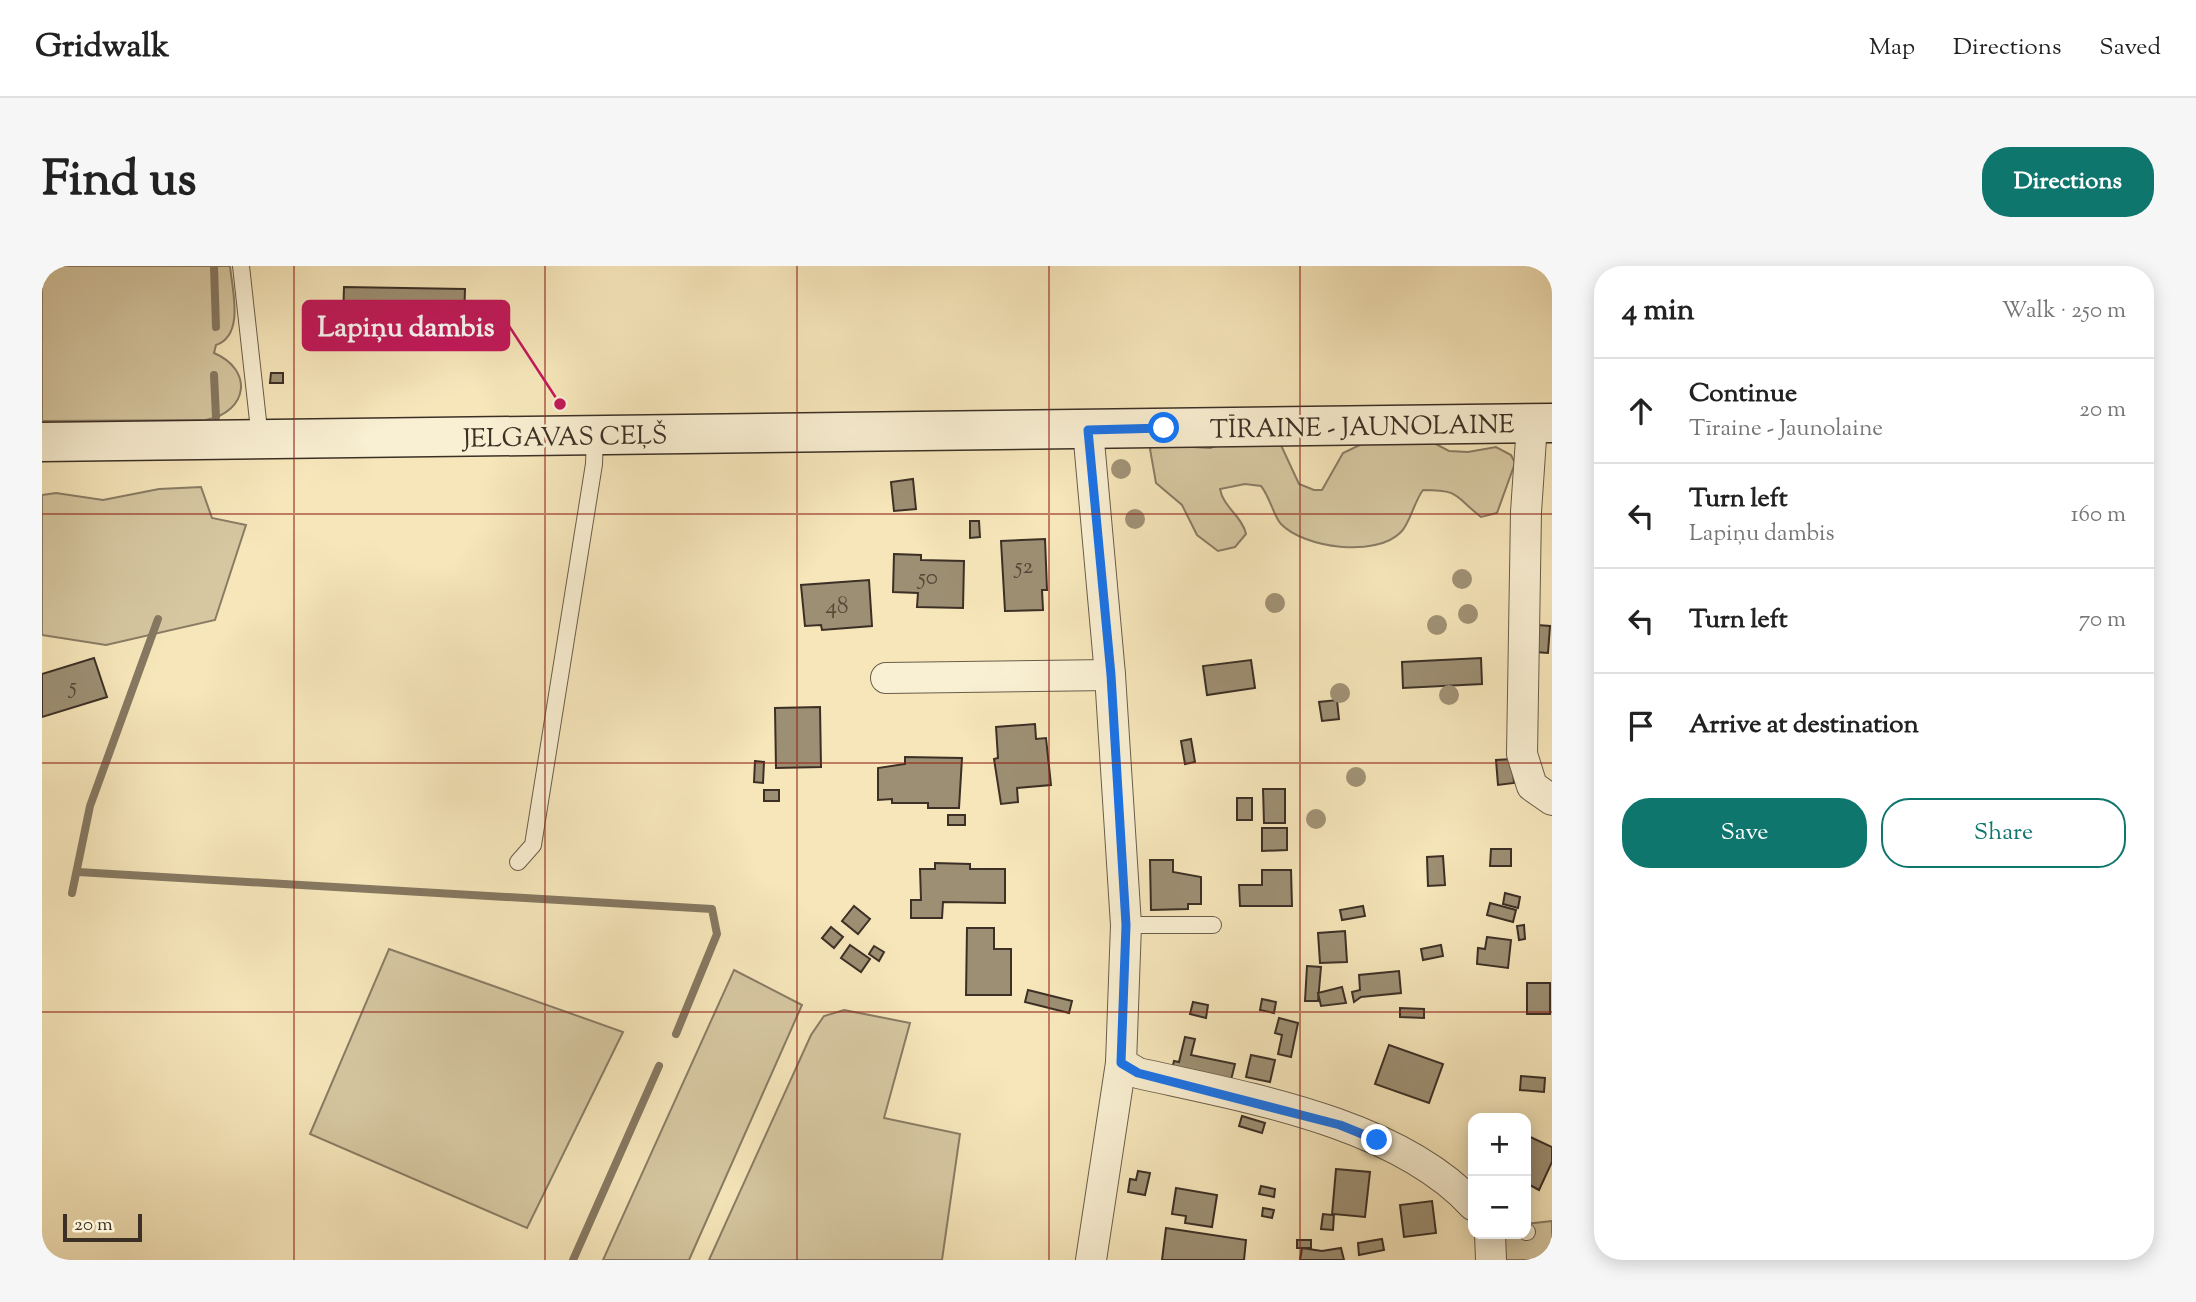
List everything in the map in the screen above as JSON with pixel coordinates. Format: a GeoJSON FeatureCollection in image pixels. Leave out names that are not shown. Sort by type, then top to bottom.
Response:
{"type":"FeatureCollection","features":[{"type":"Feature","properties":{"kind":"main road","name":"TĪRAINE - JAUNOLAINE"},"geometry":{"type":"LineString","coordinates":[[1088,430],[1542,424]]}},
{"type":"Feature","properties":{"kind":"main road","name":"JELGAVAS CEĻŠ"},"geometry":{"type":"LineString","coordinates":[[42,442],[1088,430]]}},
{"type":"Feature","properties":{"kind":"street"},"geometry":{"type":"LineString","coordinates":[[1542,424],[1526,512],[1522,754],[1532,786],[1552,800]]}},
{"type":"Feature","properties":{"kind":"street"},"geometry":{"type":"LineString","coordinates":[[1088,430],[1111,675],[1126,925],[1121,1063],[1091,1260]]}},
{"type":"Feature","properties":{"kind":"street"},"geometry":{"type":"LineString","coordinates":[[886,677],[1111,675]]}},
{"type":"Feature","properties":{"kind":"street"},"geometry":{"type":"LineString","coordinates":[[1121,1063],[1138,1073],[1340,1125],[1419,1161],[1450,1182],[1468,1200]]}},
{"type":"Feature","properties":{"kind":"lane"},"geometry":{"type":"LineString","coordinates":[[241,266],[260,439]]}},
{"type":"Feature","properties":{"kind":"lane"},"geometry":{"type":"LineString","coordinates":[[518,862],[533,845],[594,464],[595,435]]}},
{"type":"Feature","properties":{"kind":"lane"},"geometry":{"type":"LineString","coordinates":[[1126,925],[1213,925]]}},
{"type":"Feature","properties":{"kind":"shaded area"},"geometry":{"type":"Polygon","coordinates":[[[42,266],[230,266],[234,322],[231,332],[225,340],[216,345],[214,353],[227,360],[236,370],[241,390],[238,400],[220,416],[206,420],[42,421],[42,266]]]}},
{"type":"Feature","properties":{"kind":"shaded area"},"geometry":{"type":"Polygon","coordinates":[[[1158,438],[1192,447],[1210,448],[1226,443],[1280,443],[1299,484],[1314,490],[1322,490],[1343,453],[1366,442],[1434,443],[1449,451],[1468,452],[1496,447],[1511,455],[1515,463],[1497,513],[1481,517],[1451,493],[1423,490],[1401,532],[1390,540],[1358,547],[1322,544],[1292,532],[1278,521],[1261,486],[1245,484],[1220,489],[1246,534],[1235,547],[1218,551],[1197,535],[1182,505],[1156,483],[1150,449],[1158,438]]]}},
{"type":"Feature","properties":{"kind":"shaded area"},"geometry":{"type":"Polygon","coordinates":[[[201,487],[212,518],[246,525],[215,620],[106,645],[42,635],[42,495],[56,493],[103,500],[159,489],[201,487]]]}},
{"type":"Feature","properties":{"kind":"shaded area"},"geometry":{"type":"Polygon","coordinates":[[[389,949],[623,1032],[527,1228],[310,1134],[389,949]]]}},
{"type":"Feature","properties":{"kind":"shaded area"},"geometry":{"type":"Polygon","coordinates":[[[734,970],[802,1005],[689,1260],[603,1260],[734,970]]]}},
{"type":"Feature","properties":{"kind":"shaded area"},"geometry":{"type":"Polygon","coordinates":[[[844,1010],[910,1023],[884,1118],[960,1134],[942,1260],[709,1260],[811,1035],[824,1016],[844,1010]]]}},
{"type":"Feature","properties":{"kind":"shaded area"},"geometry":{"type":"Polygon","coordinates":[[[1552,1221],[1552,1260],[1499,1260],[1494,1239],[1531,1239],[1531,1223],[1552,1221]]]}},
{"type":"Feature","properties":{"kind":"building"},"geometry":{"type":"Polygon","coordinates":[[[344,287],[465,289],[464,321],[343,320],[344,287]]]}},
{"type":"Feature","properties":{"kind":"building"},"geometry":{"type":"Polygon","coordinates":[[[271,373],[283,373],[283,383],[270,383],[271,373]]]}},
{"type":"Feature","properties":{"kind":"building"},"geometry":{"type":"Polygon","coordinates":[[[913,479],[916,509],[894,511],[891,482],[913,479]]]}},
{"type":"Feature","properties":{"kind":"building"},"geometry":{"type":"Polygon","coordinates":[[[970,521],[979,521],[980,537],[970,538],[970,521]]]}},
{"type":"Feature","properties":{"kind":"building"},"geometry":{"type":"Polygon","coordinates":[[[1045,539],[1047,590],[1042,590],[1043,610],[1005,611],[1001,541],[1045,539]]]}},
{"type":"Feature","properties":{"kind":"building"},"geometry":{"type":"Polygon","coordinates":[[[894,554],[921,555],[921,560],[964,561],[963,608],[917,607],[918,593],[893,592],[894,554]]]}},
{"type":"Feature","properties":{"kind":"building"},"geometry":{"type":"Polygon","coordinates":[[[869,580],[872,626],[822,630],[821,625],[805,626],[801,585],[869,580]]]}},
{"type":"Feature","properties":{"kind":"building"},"geometry":{"type":"Polygon","coordinates":[[[1537,625],[1550,626],[1548,653],[1535,652],[1537,625]]]}},
{"type":"Feature","properties":{"kind":"building"},"geometry":{"type":"Polygon","coordinates":[[[94,658],[107,697],[42,717],[42,674],[94,658]]]}},
{"type":"Feature","properties":{"kind":"building"},"geometry":{"type":"Polygon","coordinates":[[[1481,658],[1482,684],[1403,688],[1402,662],[1481,658]]]}},
{"type":"Feature","properties":{"kind":"building"},"geometry":{"type":"Polygon","coordinates":[[[1251,660],[1255,688],[1207,695],[1203,666],[1251,660]]]}},
{"type":"Feature","properties":{"kind":"building"},"geometry":{"type":"Polygon","coordinates":[[[1337,700],[1339,719],[1322,721],[1319,702],[1337,700]]]}},
{"type":"Feature","properties":{"kind":"building"},"geometry":{"type":"Polygon","coordinates":[[[820,707],[821,767],[776,768],[775,708],[820,707]]]}},
{"type":"Feature","properties":{"kind":"building"},"geometry":{"type":"Polygon","coordinates":[[[1035,724],[1036,739],[1046,738],[1051,785],[1017,788],[1018,802],[1001,804],[994,759],[998,758],[996,727],[1035,724]]]}},
{"type":"Feature","properties":{"kind":"building"},"geometry":{"type":"Polygon","coordinates":[[[1191,739],[1195,762],[1185,764],[1181,741],[1191,739]]]}},
{"type":"Feature","properties":{"kind":"building"},"geometry":{"type":"Polygon","coordinates":[[[905,757],[962,758],[959,808],[928,808],[928,803],[892,803],[892,799],[878,800],[878,768],[905,764],[905,757]]]}},
{"type":"Feature","properties":{"kind":"building"},"geometry":{"type":"Polygon","coordinates":[[[1512,759],[1514,783],[1498,785],[1496,760],[1512,759]]]}},
{"type":"Feature","properties":{"kind":"building"},"geometry":{"type":"Polygon","coordinates":[[[755,761],[764,762],[763,783],[754,782],[755,761]]]}},
{"type":"Feature","properties":{"kind":"building"},"geometry":{"type":"Polygon","coordinates":[[[1263,789],[1285,789],[1285,823],[1264,823],[1263,789]]]}},
{"type":"Feature","properties":{"kind":"building"},"geometry":{"type":"Polygon","coordinates":[[[764,790],[779,790],[779,801],[764,801],[764,790]]]}},
{"type":"Feature","properties":{"kind":"building"},"geometry":{"type":"Polygon","coordinates":[[[1237,798],[1252,798],[1252,820],[1237,820],[1237,798]]]}},
{"type":"Feature","properties":{"kind":"building"},"geometry":{"type":"Polygon","coordinates":[[[948,815],[965,815],[965,825],[948,825],[948,815]]]}},
{"type":"Feature","properties":{"kind":"building"},"geometry":{"type":"Polygon","coordinates":[[[1262,828],[1287,828],[1287,850],[1262,851],[1262,828]]]}},
{"type":"Feature","properties":{"kind":"building"},"geometry":{"type":"Polygon","coordinates":[[[1491,849],[1511,849],[1511,866],[1490,866],[1491,849]]]}},
{"type":"Feature","properties":{"kind":"building"},"geometry":{"type":"Polygon","coordinates":[[[1443,856],[1445,885],[1428,886],[1427,857],[1443,856]]]}},
{"type":"Feature","properties":{"kind":"building"},"geometry":{"type":"Polygon","coordinates":[[[1150,860],[1173,860],[1173,872],[1201,877],[1201,904],[1188,904],[1188,909],[1151,910],[1150,860]]]}},
{"type":"Feature","properties":{"kind":"building"},"geometry":{"type":"Polygon","coordinates":[[[935,863],[970,864],[970,869],[1005,869],[1005,903],[943,902],[942,918],[911,918],[911,900],[921,900],[920,869],[935,869],[935,863]]]}},
{"type":"Feature","properties":{"kind":"building"},"geometry":{"type":"Polygon","coordinates":[[[1262,870],[1291,870],[1292,906],[1240,906],[1239,885],[1262,885],[1262,870]]]}},
{"type":"Feature","properties":{"kind":"building"},"geometry":{"type":"Polygon","coordinates":[[[1505,893],[1520,897],[1518,908],[1503,904],[1505,893]]]}},
{"type":"Feature","properties":{"kind":"building"},"geometry":{"type":"Polygon","coordinates":[[[1490,903],[1516,910],[1513,922],[1487,915],[1490,903]]]}},
{"type":"Feature","properties":{"kind":"building"},"geometry":{"type":"Polygon","coordinates":[[[854,906],[870,919],[858,934],[842,921],[854,906]]]}},
{"type":"Feature","properties":{"kind":"building"},"geometry":{"type":"Polygon","coordinates":[[[1363,906],[1365,916],[1342,920],[1340,910],[1363,906]]]}},
{"type":"Feature","properties":{"kind":"building"},"geometry":{"type":"Polygon","coordinates":[[[1524,925],[1525,939],[1519,940],[1517,926],[1524,925]]]}},
{"type":"Feature","properties":{"kind":"building"},"geometry":{"type":"Polygon","coordinates":[[[831,927],[843,937],[834,948],[822,938],[831,927]]]}},
{"type":"Feature","properties":{"kind":"building"},"geometry":{"type":"Polygon","coordinates":[[[967,928],[994,928],[994,949],[1011,949],[1011,995],[966,995],[967,928]]]}},
{"type":"Feature","properties":{"kind":"building"},"geometry":{"type":"Polygon","coordinates":[[[1345,931],[1347,962],[1320,963],[1318,933],[1345,931]]]}},
{"type":"Feature","properties":{"kind":"building"},"geometry":{"type":"Polygon","coordinates":[[[1487,937],[1511,940],[1508,968],[1477,964],[1478,948],[1485,949],[1487,937]]]}},
{"type":"Feature","properties":{"kind":"building"},"geometry":{"type":"Polygon","coordinates":[[[850,945],[870,959],[861,972],[841,958],[850,945]]]}},
{"type":"Feature","properties":{"kind":"building"},"geometry":{"type":"Polygon","coordinates":[[[1441,945],[1443,956],[1423,960],[1421,949],[1441,945]]]}},
{"type":"Feature","properties":{"kind":"building"},"geometry":{"type":"Polygon","coordinates":[[[874,946],[884,952],[879,961],[869,954],[874,946]]]}},
{"type":"Feature","properties":{"kind":"building"},"geometry":{"type":"Polygon","coordinates":[[[1307,966],[1321,967],[1318,1001],[1305,1001],[1307,966]]]}},
{"type":"Feature","properties":{"kind":"building"},"geometry":{"type":"Polygon","coordinates":[[[1399,971],[1401,993],[1361,997],[1354,1002],[1352,992],[1360,990],[1359,975],[1399,971]]]}},
{"type":"Feature","properties":{"kind":"building"},"geometry":{"type":"Polygon","coordinates":[[[1527,983],[1550,983],[1550,1014],[1527,1014],[1527,983]]]}},
{"type":"Feature","properties":{"kind":"building"},"geometry":{"type":"Polygon","coordinates":[[[1342,987],[1346,1003],[1321,1006],[1318,993],[1342,987]]]}},
{"type":"Feature","properties":{"kind":"building"},"geometry":{"type":"Polygon","coordinates":[[[1028,990],[1072,1001],[1069,1013],[1025,1002],[1028,990]]]}},
{"type":"Feature","properties":{"kind":"building"},"geometry":{"type":"Polygon","coordinates":[[[1262,999],[1276,1002],[1274,1013],[1260,1010],[1262,999]]]}},
{"type":"Feature","properties":{"kind":"building"},"geometry":{"type":"Polygon","coordinates":[[[1193,1002],[1208,1005],[1206,1018],[1190,1014],[1193,1002]]]}},
{"type":"Feature","properties":{"kind":"building"},"geometry":{"type":"Polygon","coordinates":[[[1400,1008],[1424,1009],[1424,1018],[1400,1017],[1400,1008]]]}},
{"type":"Feature","properties":{"kind":"building"},"geometry":{"type":"Polygon","coordinates":[[[1279,1018],[1298,1023],[1291,1057],[1278,1054],[1282,1035],[1275,1033],[1279,1018]]]}},
{"type":"Feature","properties":{"kind":"building"},"geometry":{"type":"Polygon","coordinates":[[[1185,1037],[1195,1039],[1191,1055],[1235,1064],[1231,1080],[1171,1073],[1174,1061],[1179,1062],[1185,1037]]]}},
{"type":"Feature","properties":{"kind":"building"},"geometry":{"type":"Polygon","coordinates":[[[1389,1045],[1443,1064],[1429,1103],[1375,1084],[1389,1045]]]}},
{"type":"Feature","properties":{"kind":"building"},"geometry":{"type":"Polygon","coordinates":[[[1251,1055],[1275,1060],[1270,1082],[1246,1077],[1251,1055]]]}},
{"type":"Feature","properties":{"kind":"building"},"geometry":{"type":"Polygon","coordinates":[[[1521,1076],[1545,1078],[1544,1092],[1520,1090],[1521,1076]]]}},
{"type":"Feature","properties":{"kind":"building"},"geometry":{"type":"Polygon","coordinates":[[[1242,1116],[1265,1123],[1262,1133],[1239,1126],[1242,1116]]]}},
{"type":"Feature","properties":{"kind":"building"},"geometry":{"type":"Polygon","coordinates":[[[1531,1137],[1552,1147],[1552,1162],[1539,1190],[1531,1186],[1531,1137]]]}},
{"type":"Feature","properties":{"kind":"building"},"geometry":{"type":"Polygon","coordinates":[[[1336,1169],[1370,1172],[1365,1217],[1334,1214],[1333,1230],[1321,1229],[1323,1214],[1332,1215],[1336,1169]]]}},
{"type":"Feature","properties":{"kind":"building"},"geometry":{"type":"Polygon","coordinates":[[[1138,1171],[1150,1173],[1145,1195],[1128,1192],[1130,1179],[1136,1180],[1138,1171]]]}},
{"type":"Feature","properties":{"kind":"building"},"geometry":{"type":"Polygon","coordinates":[[[1261,1186],[1275,1189],[1274,1197],[1259,1194],[1261,1186]]]}},
{"type":"Feature","properties":{"kind":"building"},"geometry":{"type":"Polygon","coordinates":[[[1176,1188],[1217,1195],[1212,1227],[1185,1223],[1186,1216],[1172,1214],[1176,1188]]]}},
{"type":"Feature","properties":{"kind":"building"},"geometry":{"type":"Polygon","coordinates":[[[1432,1201],[1436,1233],[1404,1237],[1400,1205],[1432,1201]]]}},
{"type":"Feature","properties":{"kind":"building"},"geometry":{"type":"Polygon","coordinates":[[[1263,1208],[1274,1210],[1272,1218],[1262,1216],[1263,1208]]]}},
{"type":"Feature","properties":{"kind":"building"},"geometry":{"type":"Polygon","coordinates":[[[1166,1228],[1246,1240],[1244,1260],[1162,1260],[1166,1228]]]}},
{"type":"Feature","properties":{"kind":"building"},"geometry":{"type":"Polygon","coordinates":[[[1382,1239],[1384,1250],[1359,1255],[1358,1243],[1382,1239]]]}},
{"type":"Feature","properties":{"kind":"building"},"geometry":{"type":"Polygon","coordinates":[[[1297,1240],[1311,1240],[1311,1248],[1297,1248],[1297,1240]]]}},
{"type":"Feature","properties":{"kind":"building"},"geometry":{"type":"Polygon","coordinates":[[[1302,1248],[1322,1251],[1341,1248],[1344,1260],[1300,1260],[1302,1248]]]}},
{"type":"Feature","properties":{"kind":"waterway"},"geometry":{"type":"LineString","coordinates":[[214,266],[216,327]]}},
{"type":"Feature","properties":{"kind":"waterway"},"geometry":{"type":"LineString","coordinates":[[214,375],[216,417]]}},
{"type":"Feature","properties":{"kind":"waterway"},"geometry":{"type":"LineString","coordinates":[[72,893],[90,806],[158,619]]}},
{"type":"Feature","properties":{"kind":"waterway"},"geometry":{"type":"LineString","coordinates":[[78,872],[712,909],[717,934],[676,1034]]}},
{"type":"Feature","properties":{"kind":"waterway"},"geometry":{"type":"LineString","coordinates":[[573,1260],[659,1066]]}},
{"type":"Feature","properties":{"kind":"place","name":"Lapiņu dambis"},"geometry":{"type":"Point","coordinates":[560,404]}},
{"type":"Feature","properties":{"kind":"route"},"geometry":{"type":"LineString","coordinates":[[1164,428],[1088,430],[1111,675],[1126,925],[1121,1063],[1138,1073],[1340,1125],[1377,1140]]}}]}
